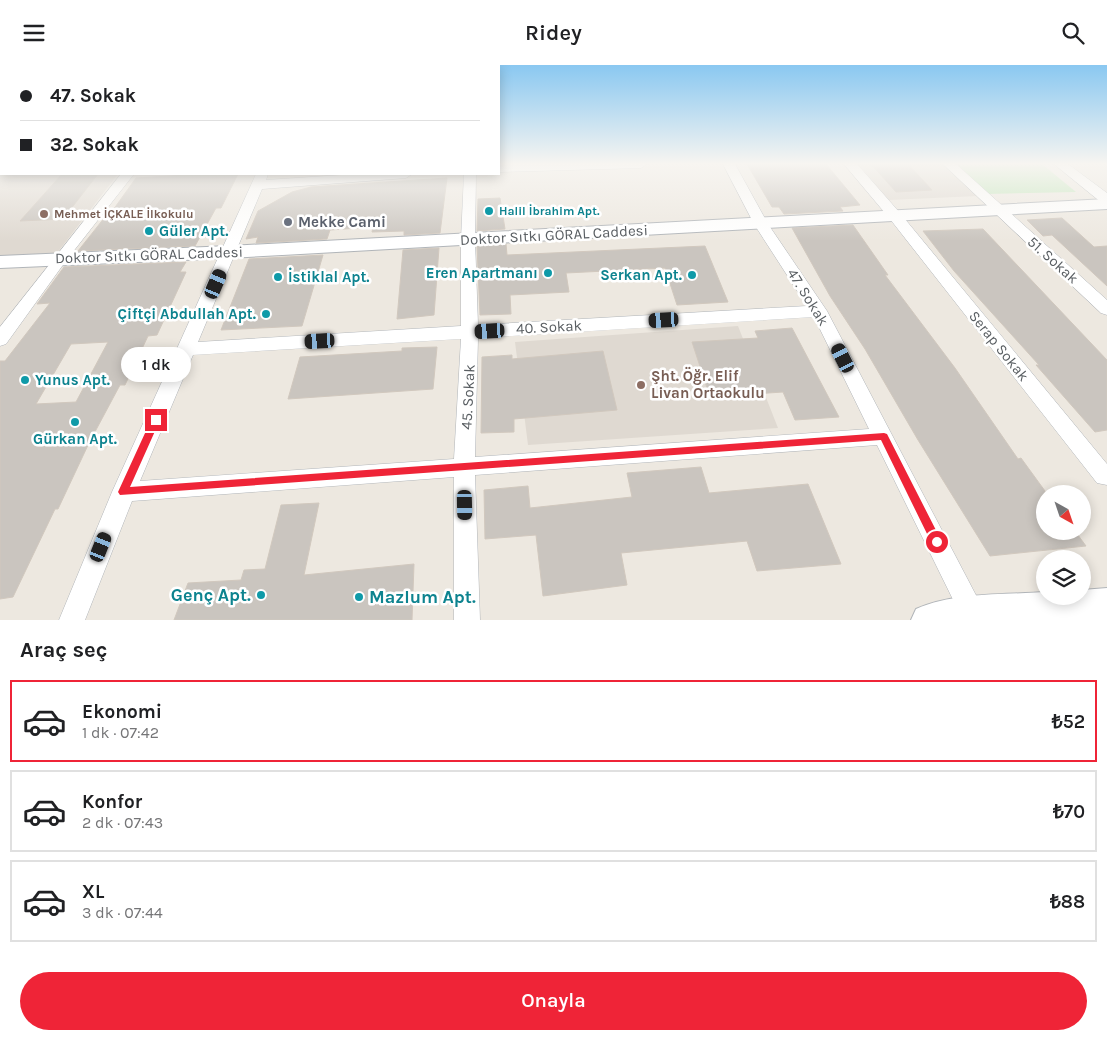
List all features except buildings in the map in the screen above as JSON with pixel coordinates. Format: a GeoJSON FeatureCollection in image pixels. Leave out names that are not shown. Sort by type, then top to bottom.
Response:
{"type":"FeatureCollection","features":[{"type":"Feature","properties":{"kind":"street"},"geometry":{"type":"LineString","coordinates":[[0,340],[60,259],[115,190]]}},
{"type":"Feature","properties":{"kind":"street"},"geometry":{"type":"LineString","coordinates":[[72,620],[123,492],[188,349],[255,190]]}},
{"type":"Feature","properties":{"kind":"street","name":"45. Sokak"},"geometry":{"type":"LineString","coordinates":[[467,620],[464,466],[470,332],[468,239],[470,190]]}},
{"type":"Feature","properties":{"kind":"street","name":"47. Sokak"},"geometry":{"type":"LineString","coordinates":[[743,190],[761,225],[819,311],[974,616]]}},
{"type":"Feature","properties":{"kind":"street","name":"Serap Sokak"},"geometry":{"type":"LineString","coordinates":[[872,190],[1106,476]]}},
{"type":"Feature","properties":{"kind":"street","name":"51. Sokak"},"geometry":{"type":"LineString","coordinates":[[976,190],[1107,309]]}},
{"type":"Feature","properties":{"kind":"street"},"geometry":{"type":"LineString","coordinates":[[1094,190],[1107,200]]}},
{"type":"Feature","properties":{"kind":"street","name":"Doktor Sıtkı GÖRAL Caddesi"},"geometry":{"type":"LineString","coordinates":[[0,262],[761,225],[1107,204]]}},
{"type":"Feature","properties":{"kind":"street","name":"40. Sokak"},"geometry":{"type":"LineString","coordinates":[[188,349],[819,311]]}},
{"type":"Feature","properties":{"kind":"street"},"geometry":{"type":"LineString","coordinates":[[123,492],[884,436]]}},
{"type":"Feature","properties":{"kind":"street"},"geometry":{"type":"LineString","coordinates":[[927,620],[1107,603]]}},
{"type":"Feature","properties":{"kind":"shaded area","name":"Mehmet İÇKALE İlkokulu"},"geometry":{"type":"Polygon","coordinates":[[[0,190],[106,190],[57,253],[0,256],[0,190]]]}},
{"type":"Feature","properties":{"kind":"shaded area"},"geometry":{"type":"Polygon","coordinates":[[[880,190],[972,190],[978,196],[888,200],[880,190]]]}},
{"type":"Feature","properties":{"kind":"shaded area","name":"Şht. Öğr. Elif Livan Ortaokulu"},"geometry":{"type":"Polygon","coordinates":[[[738,326],[778,428],[528,445],[515,342],[738,326]]]}},
{"type":"Feature","properties":{"kind":"green space"},"geometry":{"type":"Polygon","coordinates":[[[982,190],[1073,190],[1076,192],[986,194],[982,190]]]}},
{"type":"Feature","properties":{"kind":"place","name":"Halil İbrahim Apt."},"geometry":{"type":"Point","coordinates":[489,211]}},
{"type":"Feature","properties":{"kind":"place","name":"Mehmet İÇKALE İlkokulu"},"geometry":{"type":"Point","coordinates":[44,214]}},
{"type":"Feature","properties":{"kind":"place","name":"Mekke Cami"},"geometry":{"type":"Point","coordinates":[288,222]}},
{"type":"Feature","properties":{"kind":"place","name":"Güler Apt."},"geometry":{"type":"Point","coordinates":[149,231]}},
{"type":"Feature","properties":{"kind":"place","name":"Eren Apartmanı"},"geometry":{"type":"Point","coordinates":[548,273]}},
{"type":"Feature","properties":{"kind":"place","name":"Serkan Apt."},"geometry":{"type":"Point","coordinates":[692,275]}},
{"type":"Feature","properties":{"kind":"place","name":"İstiklal Apt."},"geometry":{"type":"Point","coordinates":[278,277]}},
{"type":"Feature","properties":{"kind":"place","name":"Çiftçi Abdullah Apt."},"geometry":{"type":"Point","coordinates":[266,314]}},
{"type":"Feature","properties":{"kind":"place","name":"Yunus Apt."},"geometry":{"type":"Point","coordinates":[25,380]}},
{"type":"Feature","properties":{"kind":"place","name":"Şht. Öğr. Elif Livan Ortaokulu"},"geometry":{"type":"Point","coordinates":[641,385]}},
{"type":"Feature","properties":{"kind":"place","name":"Gürkan Apt."},"geometry":{"type":"Point","coordinates":[75,422]}},
{"type":"Feature","properties":{"kind":"place","name":"Genç Apt."},"geometry":{"type":"Point","coordinates":[261,595]}},
{"type":"Feature","properties":{"kind":"place","name":"Mazlum Apt."},"geometry":{"type":"Point","coordinates":[359,597]}},
{"type":"Feature","properties":{"kind":"route"},"geometry":{"type":"LineString","coordinates":[[156,420],[123,492],[884,436],[937,542]]}}]}
